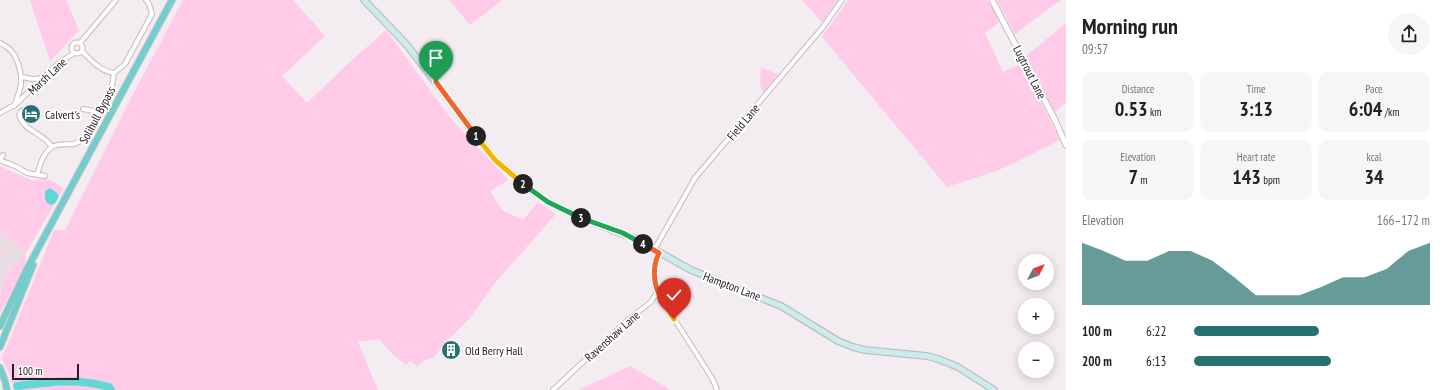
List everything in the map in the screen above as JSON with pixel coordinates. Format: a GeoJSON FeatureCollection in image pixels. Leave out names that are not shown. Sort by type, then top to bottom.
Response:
{"type":"FeatureCollection","features":[{"type":"Feature","properties":{"kind":"highway","name":"Solihull Bypass"},"geometry":{"type":"LineString","coordinates":[[0,326],[27,270],[172,0]]}},
{"type":"Feature","properties":{"kind":"highway","name":"Solihull Bypass"},"geometry":{"type":"LineString","coordinates":[[0,347],[43,242]]}},
{"type":"Feature","properties":{"kind":"highway"},"geometry":{"type":"LineString","coordinates":[[0,368],[7,390]]}},
{"type":"Feature","properties":{"kind":"main road","name":"Hampton Lane"},"geometry":{"type":"LineString","coordinates":[[364,0],[393,28],[407,45],[495,160],[548,202],[581,218],[636,239],[656,252],[692,270],[782,306],[838,341],[865,350],[927,356],[947,361],[994,390]]}},
{"type":"Feature","properties":{"kind":"street"},"geometry":{"type":"LineString","coordinates":[[82,51],[80,54],[74,53],[72,46],[77,42],[80,43],[116,0]]}},
{"type":"Feature","properties":{"kind":"street"},"geometry":{"type":"LineString","coordinates":[[83,109],[94,111],[106,102],[112,87],[114,73],[126,64],[152,14],[146,0]]}},
{"type":"Feature","properties":{"kind":"street","name":"Field Lane"},"geometry":{"type":"LineString","coordinates":[[656,252],[695,178],[823,27],[842,0]]}},
{"type":"Feature","properties":{"kind":"street","name":"Lugtrout Lane"},"geometry":{"type":"LineString","coordinates":[[992,0],[1055,120],[1066,145]]}},
{"type":"Feature","properties":{"kind":"street"},"geometry":{"type":"LineString","coordinates":[[0,43],[10,48],[15,54],[22,77],[20,91],[14,106]]}},
{"type":"Feature","properties":{"kind":"street"},"geometry":{"type":"LineString","coordinates":[[80,43],[83,48],[82,51],[102,70],[114,73]]}},
{"type":"Feature","properties":{"kind":"street","name":"Marsh Lane"},"geometry":{"type":"LineString","coordinates":[[0,113],[14,106],[59,63],[74,53]]}},
{"type":"Feature","properties":{"kind":"street"},"geometry":{"type":"LineString","coordinates":[[22,77],[32,79],[44,78]]}},
{"type":"Feature","properties":{"kind":"street"},"geometry":{"type":"LineString","coordinates":[[37,174],[42,159],[52,147],[62,144],[75,143],[85,137],[93,124],[94,111]]}},
{"type":"Feature","properties":{"kind":"street"},"geometry":{"type":"LineString","coordinates":[[13,116],[20,113],[24,126],[44,138],[52,147]]}},
{"type":"Feature","properties":{"kind":"street"},"geometry":{"type":"LineString","coordinates":[[2,154],[0,160],[17,167],[23,172],[45,176]]}},
{"type":"Feature","properties":{"kind":"street"},"geometry":{"type":"LineString","coordinates":[[656,252],[655,267],[657,292],[712,378],[717,390]]}},
{"type":"Feature","properties":{"kind":"street","name":"Ravenshaw Lane"},"geometry":{"type":"LineString","coordinates":[[553,390],[629,319],[651,302],[657,292]]}},
{"type":"Feature","properties":{"kind":"shaded area"},"geometry":{"type":"Polygon","coordinates":[[[30,0],[66,0],[79,30],[50,61],[30,0]]]}},
{"type":"Feature","properties":{"kind":"shaded area"},"geometry":{"type":"Polygon","coordinates":[[[183,0],[293,0],[325,36],[282,76],[307,103],[386,30],[452,120],[508,180],[490,191],[502,210],[523,220],[538,202],[556,214],[495,283],[470,318],[448,340],[433,358],[425,360],[417,366],[410,361],[406,365],[391,353],[379,339],[358,342],[378,390],[14,390],[11,378],[1,357],[8,344],[54,230],[65,230],[131,98],[183,0]]]}},
{"type":"Feature","properties":{"kind":"shaded area"},"geometry":{"type":"Polygon","coordinates":[[[449,0],[502,0],[470,25],[449,0]]]}},
{"type":"Feature","properties":{"kind":"shaded area"},"geometry":{"type":"Polygon","coordinates":[[[802,0],[838,0],[822,22],[802,0]]]}},
{"type":"Feature","properties":{"kind":"shaded area"},"geometry":{"type":"Polygon","coordinates":[[[848,0],[987,0],[1001,21],[985,33],[1003,72],[1021,64],[1060,140],[999,170],[947,187],[822,37],[848,0]]]}},
{"type":"Feature","properties":{"kind":"shaded area"},"geometry":{"type":"Polygon","coordinates":[[[997,0],[1061,0],[1015,34],[997,0]]]}},
{"type":"Feature","properties":{"kind":"shaded area"},"geometry":{"type":"Polygon","coordinates":[[[1066,23],[1066,102],[1055,112],[1026,56],[1066,23]]]}},
{"type":"Feature","properties":{"kind":"shaded area"},"geometry":{"type":"Polygon","coordinates":[[[761,67],[779,75],[764,94],[760,84],[761,67]]]}},
{"type":"Feature","properties":{"kind":"shaded area"},"geometry":{"type":"Polygon","coordinates":[[[0,166],[33,181],[45,178],[56,183],[63,189],[26,253],[0,232],[0,166]]]}},
{"type":"Feature","properties":{"kind":"shaded area"},"geometry":{"type":"Polygon","coordinates":[[[0,232],[26,253],[10,271],[0,290],[0,232]]]}},
{"type":"Feature","properties":{"kind":"shaded area"},"geometry":{"type":"Polygon","coordinates":[[[26,253],[25,266],[0,314],[1,289],[5,279],[26,253]]]}},
{"type":"Feature","properties":{"kind":"shaded area"},"geometry":{"type":"Polygon","coordinates":[[[630,366],[670,390],[579,390],[630,366]]]}},
{"type":"Feature","properties":{"kind":"water"},"geometry":{"type":"Polygon","coordinates":[[[50,188],[59,196],[56,202],[52,205],[47,203],[45,198],[45,191],[50,188]]]}},
{"type":"Feature","properties":{"kind":"waterway"},"geometry":{"type":"LineString","coordinates":[[17,386],[52,382],[86,382],[109,387],[111,390]]}},
{"type":"Feature","properties":{"kind":"place","name":"Calvert's"},"geometry":{"type":"Point","coordinates":[31,114]}},
{"type":"Feature","properties":{"kind":"place","name":"Old Berry Hall"},"geometry":{"type":"Point","coordinates":[451,350]}},
{"type":"Feature","properties":{"kind":"route"},"geometry":{"type":"LineString","coordinates":[[436,82],[495,160],[532,191],[548,202],[567,212],[623,233],[659,253],[655,261],[654,274],[657,292],[674,319]]}}]}
